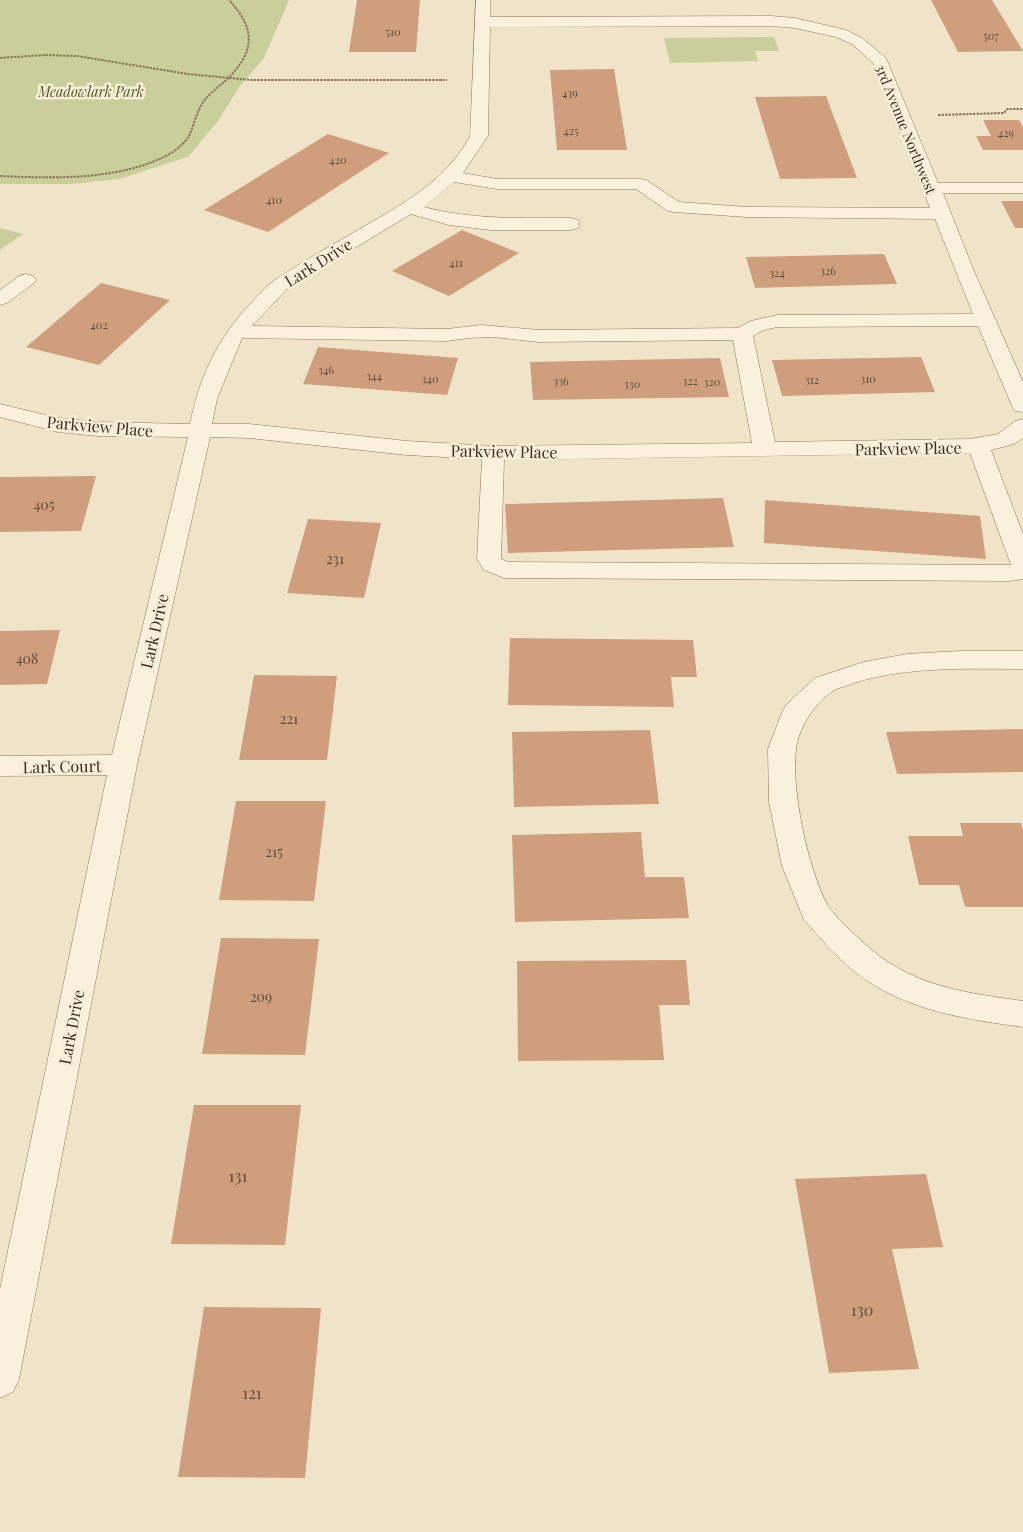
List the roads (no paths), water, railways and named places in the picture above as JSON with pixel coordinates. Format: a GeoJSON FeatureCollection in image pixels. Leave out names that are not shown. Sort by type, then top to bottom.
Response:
{"type":"FeatureCollection","features":[{"type":"Feature","properties":{"kind":"street","name":"3rd Avenue Northwest"},"geometry":{"type":"LineString","coordinates":[[483,11],[771,21],[819,27],[841,33],[857,41],[880,61],[903,115],[930,188],[1023,406]]}},
{"type":"Feature","properties":{"kind":"street","name":"Lark Drive"},"geometry":{"type":"LineString","coordinates":[[0,1379],[123,765],[206,399],[228,344],[260,305],[280,286],[424,198],[450,176],[471,152],[479,136],[483,11]]}},
{"type":"Feature","properties":{"kind":"street"},"geometry":{"type":"LineString","coordinates":[[450,176],[497,184],[640,184],[674,207],[747,212],[942,214]]}},
{"type":"Feature","properties":{"kind":"street"},"geometry":{"type":"LineString","coordinates":[[930,188],[1023,188]]}},
{"type":"Feature","properties":{"kind":"street"},"geometry":{"type":"LineString","coordinates":[[408,208],[449,219],[491,224],[571,224]]}},
{"type":"Feature","properties":{"kind":"street"},"geometry":{"type":"LineString","coordinates":[[0,299],[26,280]]}},
{"type":"Feature","properties":{"kind":"street"},"geometry":{"type":"LineString","coordinates":[[236,332],[446,335],[461,331],[514,332],[539,336],[742,334],[758,325],[777,321],[986,320]]}},
{"type":"Feature","properties":{"kind":"street"},"geometry":{"type":"LineString","coordinates":[[742,334],[764,450]]}},
{"type":"Feature","properties":{"kind":"street"},"geometry":{"type":"LineString","coordinates":[[1001,354],[1023,353]]}},
{"type":"Feature","properties":{"kind":"street","name":"Parkview Place"},"geometry":{"type":"LineString","coordinates":[[0,410],[58,426],[142,431],[249,431],[407,448],[493,453],[978,445],[1016,432]]}},
{"type":"Feature","properties":{"kind":"street"},"geometry":{"type":"LineString","coordinates":[[493,453],[489,559],[493,565],[504,570],[1009,574],[1019,572],[1023,566],[978,445]]}},
{"type":"Feature","properties":{"kind":"street"},"geometry":{"type":"LineString","coordinates":[[1023,660],[960,660],[908,663],[864,670],[824,684],[795,712],[782,749],[783,802],[797,866],[815,912],[860,959],[907,989],[970,1007],[1023,1014]]}},
{"type":"Feature","properties":{"kind":"street","name":"Lark Court"},"geometry":{"type":"LineString","coordinates":[[0,766],[123,765]]}},
{"type":"Feature","properties":{"kind":"park label","name":"Meadowlark Park"},"geometry":{"type":"Point","coordinates":[91,91]}}]}
